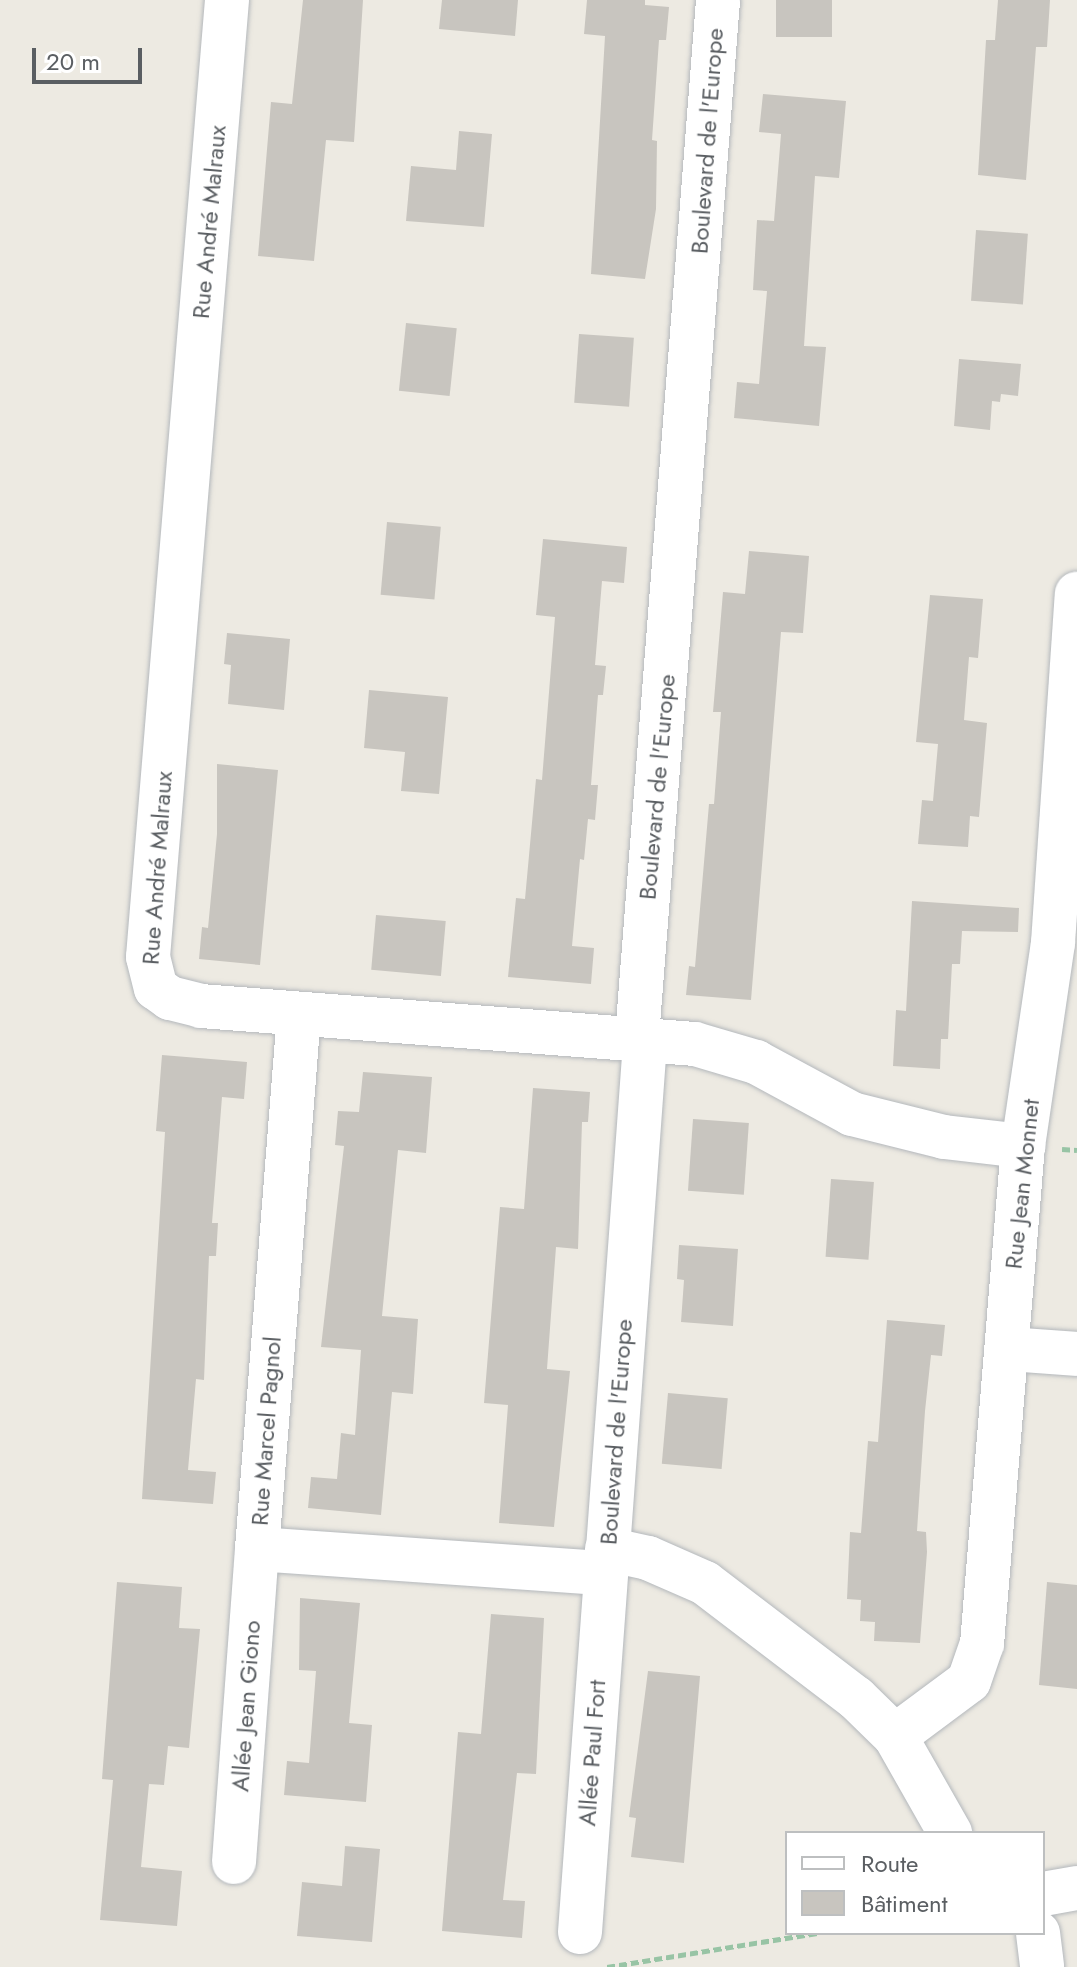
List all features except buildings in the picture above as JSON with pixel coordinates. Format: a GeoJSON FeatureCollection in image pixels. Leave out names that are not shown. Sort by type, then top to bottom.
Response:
{"type":"FeatureCollection","features":[{"type":"Feature","properties":{"kind":"street","name":"Rue André Malraux"},"geometry":{"type":"LineString","coordinates":[[227,0],[148,957],[149,976],[170,998],[299,1014],[642,1039],[735,1055],[852,1114],[944,1137],[1023,1146]]}},
{"type":"Feature","properties":{"kind":"street","name":"Boulevard de l'Europe"},"geometry":{"type":"LineString","coordinates":[[606,1561],[642,1039],[638,1024],[718,0]]}},
{"type":"Feature","properties":{"kind":"street","name":"Rue Jean Monnet"},"geometry":{"type":"LineString","coordinates":[[895,1736],[957,1692],[977,1663],[1008,1349],[1023,1146],[1065,944],[1077,594]]}},
{"type":"Feature","properties":{"kind":"street","name":"Rue Marcel Pagnol"},"geometry":{"type":"LineString","coordinates":[[299,1014],[257,1549],[606,1561]]}},
{"type":"Feature","properties":{"kind":"street"},"geometry":{"type":"LineString","coordinates":[[1008,1349],[1077,1354]]}},
{"type":"Feature","properties":{"kind":"street","name":"Allée Jean Giono"},"geometry":{"type":"LineString","coordinates":[[234,1862],[257,1549]]}},
{"type":"Feature","properties":{"kind":"street"},"geometry":{"type":"LineString","coordinates":[[606,1561],[648,1558],[705,1583],[856,1698],[895,1736],[949,1831]]}},
{"type":"Feature","properties":{"kind":"street","name":"Allée Paul Fort"},"geometry":{"type":"LineString","coordinates":[[580,1932],[606,1561]]}},
{"type":"Feature","properties":{"kind":"street"},"geometry":{"type":"LineString","coordinates":[[1045,1894],[1077,1888]]}},
{"type":"Feature","properties":{"kind":"street"},"geometry":{"type":"LineString","coordinates":[[1038,1935],[1042,1967]]}},
{"type":"Feature","properties":{"kind":"path"},"geometry":{"type":"LineString","coordinates":[[607,1967],[805,1935]]}}]}
